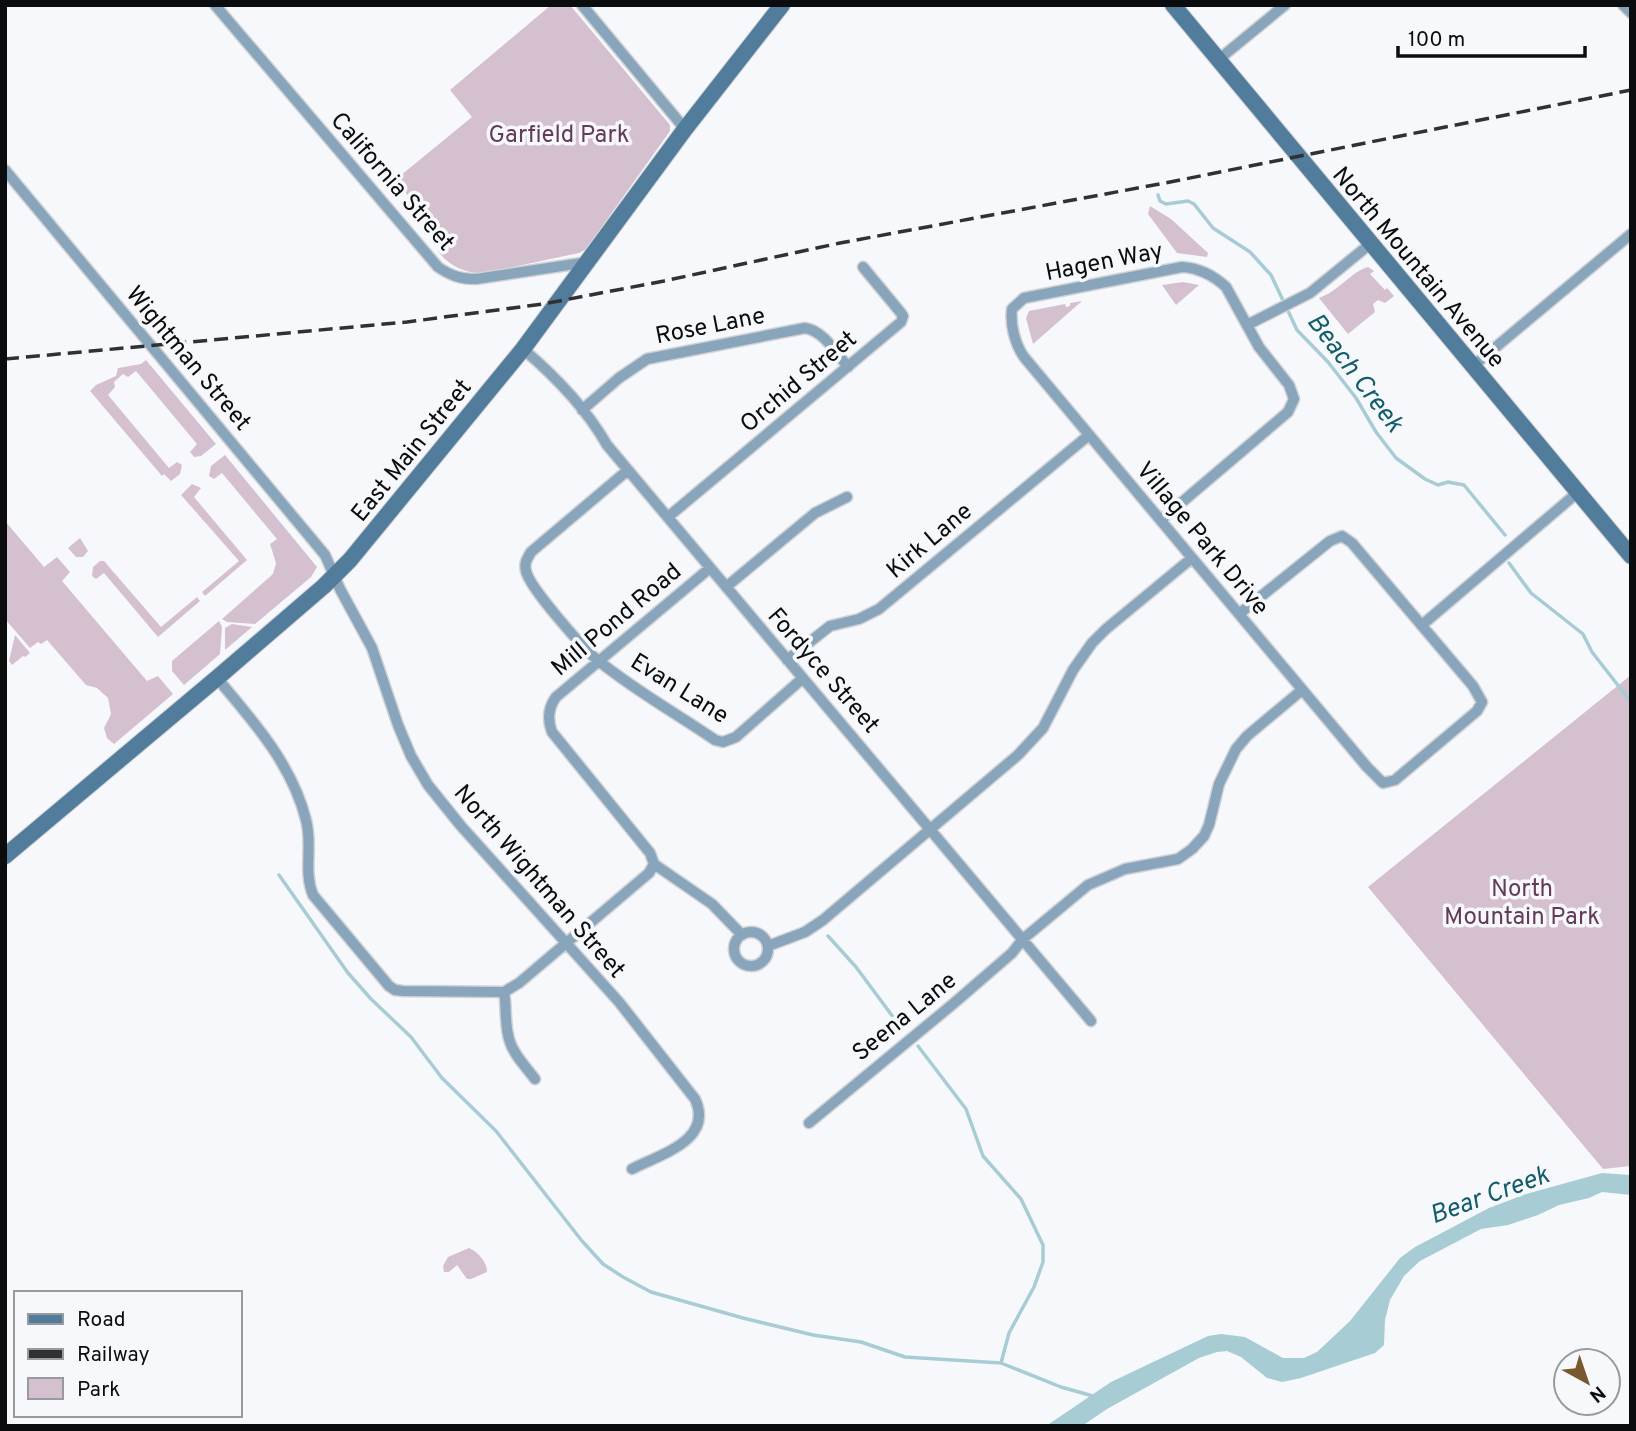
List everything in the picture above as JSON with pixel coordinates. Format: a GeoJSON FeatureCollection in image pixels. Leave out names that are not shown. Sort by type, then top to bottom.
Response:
{"type":"FeatureCollection","features":[{"type":"Feature","properties":{"kind":"street","name":"California Street"},"geometry":{"type":"LineString","coordinates":[[215,5],[429,257],[447,273],[463,279],[476,279],[589,262]]}},
{"type":"Feature","properties":{"kind":"street"},"geometry":{"type":"LineString","coordinates":[[582,5],[685,129]]}},
{"type":"Feature","properties":{"kind":"street","name":"East Main Street"},"geometry":{"type":"LineString","coordinates":[[5,856],[335,577],[523,349],[685,129],[782,5]]}},
{"type":"Feature","properties":{"kind":"street","name":"North Mountain Avenue"},"geometry":{"type":"LineString","coordinates":[[1173,5],[1631,556]]}},
{"type":"Feature","properties":{"kind":"street"},"geometry":{"type":"LineString","coordinates":[[1218,60],[1285,5]]}},
{"type":"Feature","properties":{"kind":"street"},"geometry":{"type":"LineString","coordinates":[[1623,5],[1631,13]]}},
{"type":"Feature","properties":{"kind":"street","name":"Wightman Street"},"geometry":{"type":"LineString","coordinates":[[5,170],[325,555],[335,577]]}},
{"type":"Feature","properties":{"kind":"street"},"geometry":{"type":"LineString","coordinates":[[1472,367],[1631,234]]}},
{"type":"Feature","properties":{"kind":"street"},"geometry":{"type":"LineString","coordinates":[[1247,325],[1303,297],[1370,244]]}},
{"type":"Feature","properties":{"kind":"street","name":"Orchid Street"},"geometry":{"type":"LineString","coordinates":[[668,517],[903,319],[863,267]]}},
{"type":"Feature","properties":{"kind":"street","name":"Hagen Way"},"geometry":{"type":"LineString","coordinates":[[1012,309],[1024,298],[1182,267],[1201,271],[1219,280],[1232,296],[1263,354],[1293,392],[1293,406],[1160,520]]}},
{"type":"Feature","properties":{"kind":"street","name":"Village Park Drive"},"geometry":{"type":"LineString","coordinates":[[1012,309],[1011,319],[1021,352],[1367,768],[1383,783],[1395,780],[1477,711],[1482,702],[1478,691],[1422,625]]}},
{"type":"Feature","properties":{"kind":"street","name":"Rose Lane"},"geometry":{"type":"LineString","coordinates":[[582,410],[619,378],[648,359],[805,328],[813,329],[819,334],[848,367]]}},
{"type":"Feature","properties":{"kind":"street","name":"Fordyce Street"},"geometry":{"type":"LineString","coordinates":[[523,349],[541,364],[582,410],[628,470],[1091,1021]]}},
{"type":"Feature","properties":{"kind":"street","name":"Kirk Lane"},"geometry":{"type":"LineString","coordinates":[[787,660],[830,626],[859,619],[879,609],[1090,435]]}},
{"type":"Feature","properties":{"kind":"street"},"geometry":{"type":"LineString","coordinates":[[598,661],[532,584],[526,573],[525,562],[531,552],[628,470]]}},
{"type":"Feature","properties":{"kind":"street"},"geometry":{"type":"LineString","coordinates":[[1239,614],[1330,541],[1342,536],[1352,543],[1422,625],[1577,493]]}},
{"type":"Feature","properties":{"kind":"street"},"geometry":{"type":"LineString","coordinates":[[726,587],[815,513],[847,497]]}},
{"type":"Feature","properties":{"kind":"street"},"geometry":{"type":"LineString","coordinates":[[768,946],[805,932],[823,920],[1032,741],[1052,714],[1073,670],[1093,643],[1106,629],[1192,558]]}},
{"type":"Feature","properties":{"kind":"street","name":"Mill Pond Road"},"geometry":{"type":"LineString","coordinates":[[654,864],[650,853],[552,732],[549,726],[550,705],[556,696],[710,568]]}},
{"type":"Feature","properties":{"kind":"street","name":"North Wightman Street"},"geometry":{"type":"LineString","coordinates":[[335,577],[372,648],[398,725],[428,785],[619,1002],[699,1108],[696,1132],[684,1142],[632,1169]]}},
{"type":"Feature","properties":{"kind":"street","name":"Evan Lane"},"geometry":{"type":"LineString","coordinates":[[598,661],[715,740],[723,742],[736,737],[803,678]]}},
{"type":"Feature","properties":{"kind":"street"},"geometry":{"type":"LineString","coordinates":[[217,678],[273,747],[301,803],[307,822],[308,880],[313,895],[395,990],[504,992],[519,983],[649,873],[654,864],[712,904],[742,934]]}},
{"type":"Feature","properties":{"kind":"street","name":"Seena Lane"},"geometry":{"type":"LineString","coordinates":[[809,1123],[983,979],[1012,953],[1023,939],[1088,885],[1125,869],[1178,859],[1192,849],[1204,836],[1209,825],[1219,784],[1236,749],[1247,736],[1302,690]]}},
{"type":"Feature","properties":{"kind":"street"},"geometry":{"type":"LineString","coordinates":[[758,933],[765,938],[768,946],[768,952],[762,962],[750,966],[744,965],[735,956],[734,944],[742,934],[758,933]]}},
{"type":"Feature","properties":{"kind":"street"},"geometry":{"type":"LineString","coordinates":[[504,992],[508,1009],[509,1042],[535,1079]]}},
{"type":"Feature","properties":{"kind":"green space","name":"Garfield Park"},"geometry":{"type":"Polygon","coordinates":[[[551,5],[570,5],[670,125],[670,131],[586,249],[579,253],[480,274],[467,271],[451,264],[442,256],[438,251],[446,245],[442,235],[404,191],[393,189],[389,185],[472,117],[450,90],[551,5]]]}},
{"type":"Feature","properties":{"kind":"green space"},"geometry":{"type":"Polygon","coordinates":[[[1150,206],[1171,219],[1208,253],[1207,257],[1177,253],[1148,214],[1150,206]]]}},
{"type":"Feature","properties":{"kind":"green space"},"geometry":{"type":"Polygon","coordinates":[[[1368,267],[1374,271],[1370,274],[1394,296],[1385,303],[1378,300],[1373,304],[1375,312],[1348,334],[1319,298],[1368,267]]]}},
{"type":"Feature","properties":{"kind":"green space"},"geometry":{"type":"Polygon","coordinates":[[[1183,282],[1199,285],[1176,305],[1162,285],[1183,282]]]}},
{"type":"Feature","properties":{"kind":"green space"},"geometry":{"type":"Polygon","coordinates":[[[1082,301],[1033,344],[1026,318],[1029,311],[1065,304],[1066,307],[1070,306],[1070,303],[1082,301]]]}},
{"type":"Feature","properties":{"kind":"green space"},"geometry":{"type":"Polygon","coordinates":[[[146,360],[216,444],[201,456],[194,457],[190,452],[197,444],[136,371],[128,377],[123,374],[114,382],[115,387],[108,395],[169,468],[177,462],[182,465],[180,474],[171,481],[164,474],[162,476],[90,391],[96,385],[116,376],[118,368],[141,364],[146,360]]]}},
{"type":"Feature","properties":{"kind":"green space"},"geometry":{"type":"Polygon","coordinates":[[[225,455],[317,567],[311,577],[255,624],[227,622],[222,619],[273,574],[276,563],[270,544],[277,539],[222,473],[214,479],[209,476],[211,466],[225,455]]]}},
{"type":"Feature","properties":{"kind":"green space"},"geometry":{"type":"Polygon","coordinates":[[[192,484],[201,488],[194,497],[247,560],[205,596],[202,592],[239,561],[181,495],[192,484]]]}},
{"type":"Feature","properties":{"kind":"green space"},"geometry":{"type":"Polygon","coordinates":[[[5,521],[44,567],[57,557],[70,572],[62,581],[147,681],[158,676],[173,694],[114,744],[107,738],[104,728],[111,714],[108,698],[97,688],[86,685],[47,640],[30,648],[5,619],[5,521]]]}},
{"type":"Feature","properties":{"kind":"green space"},"geometry":{"type":"Polygon","coordinates":[[[80,538],[88,551],[83,557],[76,557],[68,548],[80,538]]]}},
{"type":"Feature","properties":{"kind":"green space"},"geometry":{"type":"Polygon","coordinates":[[[104,561],[161,627],[197,597],[200,601],[158,637],[104,573],[96,579],[92,576],[93,567],[104,561]]]}},
{"type":"Feature","properties":{"kind":"green space"},"geometry":{"type":"Polygon","coordinates":[[[219,621],[222,627],[220,654],[184,685],[172,671],[172,661],[219,621]]]}},
{"type":"Feature","properties":{"kind":"green space"},"geometry":{"type":"Polygon","coordinates":[[[232,624],[252,627],[225,650],[225,628],[232,624]]]}},
{"type":"Feature","properties":{"kind":"green space"},"geometry":{"type":"Polygon","coordinates":[[[15,635],[30,653],[12,665],[9,661],[15,635]]]}},
{"type":"Feature","properties":{"kind":"green space","name":"North Mountain Park"},"geometry":{"type":"Polygon","coordinates":[[[1631,675],[1631,1166],[1603,1169],[1368,887],[1631,675]]]}},
{"type":"Feature","properties":{"kind":"green space"},"geometry":{"type":"Polygon","coordinates":[[[469,1248],[481,1258],[487,1272],[467,1279],[457,1265],[449,1272],[444,1272],[443,1266],[448,1257],[469,1248]]]}},
{"type":"Feature","properties":{"kind":"water"},"geometry":{"type":"Polygon","coordinates":[[[1602,1173],[1631,1175],[1631,1195],[1602,1192],[1508,1225],[1481,1229],[1420,1261],[1404,1276],[1390,1300],[1385,1320],[1384,1345],[1375,1353],[1282,1382],[1267,1378],[1241,1357],[1227,1351],[1217,1352],[1199,1358],[1107,1409],[1082,1426],[1046,1426],[1111,1382],[1208,1336],[1221,1334],[1245,1337],[1283,1358],[1304,1358],[1317,1352],[1350,1321],[1400,1258],[1415,1247],[1489,1208],[1526,1194],[1602,1173]]]}},
{"type":"Feature","properties":{"kind":"waterway","name":"Beach Creek"},"geometry":{"type":"LineString","coordinates":[[1158,195],[1160,201],[1166,204],[1188,201],[1194,204],[1213,228],[1250,252],[1271,275],[1297,330],[1328,362],[1356,398],[1376,432],[1396,458],[1438,485],[1448,482],[1464,485],[1505,535]]}},
{"type":"Feature","properties":{"kind":"waterway","name":"Beach Creek"},"geometry":{"type":"LineString","coordinates":[[1509,563],[1531,593],[1583,634],[1592,652],[1631,702]]}},
{"type":"Feature","properties":{"kind":"waterway"},"geometry":{"type":"LineString","coordinates":[[279,875],[348,973],[411,1037],[442,1078],[496,1131],[582,1241],[603,1264],[623,1277],[651,1292],[743,1318],[813,1335],[861,1342],[905,1357],[1001,1363],[1061,1387],[1093,1396]]}},
{"type":"Feature","properties":{"kind":"waterway"},"geometry":{"type":"LineString","coordinates":[[828,936],[856,967],[902,1029]]}},
{"type":"Feature","properties":{"kind":"waterway"},"geometry":{"type":"LineString","coordinates":[[918,1046],[966,1109],[983,1156],[1021,1199],[1043,1245],[1043,1262],[1034,1287],[1009,1333],[1001,1363]]}},
{"type":"Feature","properties":{"kind":"railway"},"geometry":{"type":"LineString","coordinates":[[5,359],[407,322],[543,304],[840,243],[1165,183],[1631,90]]}},
{"type":"Feature","properties":{"kind":"water label","name":"Bear Creek"},"geometry":{"type":"Point","coordinates":[1489,1194]}}]}
